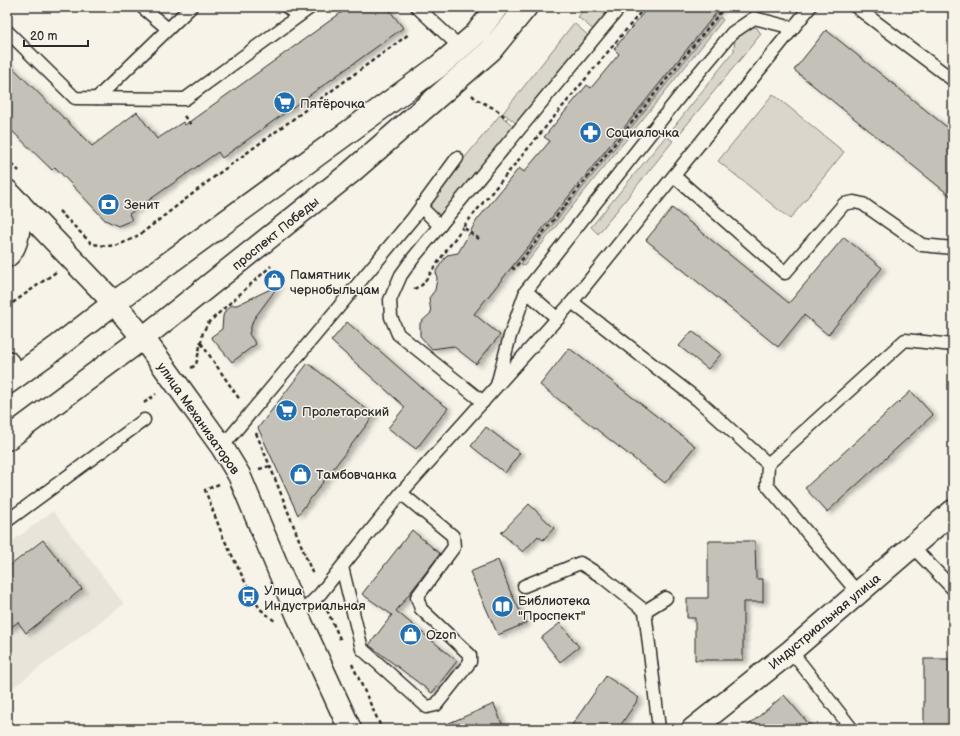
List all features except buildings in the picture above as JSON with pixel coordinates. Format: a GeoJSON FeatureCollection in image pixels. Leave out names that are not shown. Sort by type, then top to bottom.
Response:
{"type":"FeatureCollection","features":[{"type":"Feature","properties":{"kind":"main road"},"geometry":{"type":"LineString","coordinates":[[11,373],[114,303],[439,66],[476,34],[497,7]]}},
{"type":"Feature","properties":{"kind":"main road","name":"проспект Победы"},"geometry":{"type":"LineString","coordinates":[[7,439],[143,338],[350,173],[491,50],[526,7]]}},
{"type":"Feature","properties":{"kind":"main road"},"geometry":{"type":"LineString","coordinates":[[7,256],[12,252],[19,231],[14,198]]}},
{"type":"Feature","properties":{"kind":"main road","name":"улица Механизаторов"},"geometry":{"type":"LineString","coordinates":[[14,198],[114,303],[143,338],[222,447],[239,475],[298,616],[350,729]]}},
{"type":"Feature","properties":{"kind":"main road","name":"Индустриальная улица"},"geometry":{"type":"LineString","coordinates":[[693,729],[791,651],[953,511]]}},
{"type":"Feature","properties":{"kind":"lane"},"geometry":{"type":"LineString","coordinates":[[142,7],[168,28]]}},
{"type":"Feature","properties":{"kind":"lane"},"geometry":{"type":"LineString","coordinates":[[96,98],[191,7]]}},
{"type":"Feature","properties":{"kind":"lane"},"geometry":{"type":"LineString","coordinates":[[287,7],[298,16]]}},
{"type":"Feature","properties":{"kind":"lane"},"geometry":{"type":"LineString","coordinates":[[7,30],[75,98],[185,99],[311,7]]}},
{"type":"Feature","properties":{"kind":"lane"},"geometry":{"type":"LineString","coordinates":[[417,7],[461,48]]}},
{"type":"Feature","properties":{"kind":"lane"},"geometry":{"type":"LineString","coordinates":[[483,402],[398,334],[391,317],[390,300],[401,275],[620,7]]}},
{"type":"Feature","properties":{"kind":"lane"},"geometry":{"type":"LineString","coordinates":[[298,616],[320,594],[401,492],[558,319],[810,7]]}},
{"type":"Feature","properties":{"kind":"lane"},"geometry":{"type":"LineString","coordinates":[[856,7],[953,80]]}},
{"type":"Feature","properties":{"kind":"lane"},"geometry":{"type":"LineString","coordinates":[[496,388],[510,336],[526,291],[686,88],[732,33],[754,18],[793,28]]}},
{"type":"Feature","properties":{"kind":"lane"},"geometry":{"type":"LineString","coordinates":[[222,447],[408,224],[456,158]]}},
{"type":"Feature","properties":{"kind":"lane"},"geometry":{"type":"LineString","coordinates":[[674,176],[785,273],[844,204],[854,202],[863,204],[922,245],[953,248]]}},
{"type":"Feature","properties":{"kind":"lane"},"geometry":{"type":"LineString","coordinates":[[421,207],[440,226]]}},
{"type":"Feature","properties":{"kind":"lane"},"geometry":{"type":"LineString","coordinates":[[526,291],[558,319]]}},
{"type":"Feature","properties":{"kind":"lane"},"geometry":{"type":"LineString","coordinates":[[572,302],[698,400],[768,464]]}},
{"type":"Feature","properties":{"kind":"lane"},"geometry":{"type":"LineString","coordinates":[[858,593],[767,485],[768,464],[906,340],[953,345]]}},
{"type":"Feature","properties":{"kind":"lane"},"geometry":{"type":"LineString","coordinates":[[7,521],[144,420]]}},
{"type":"Feature","properties":{"kind":"lane"},"geometry":{"type":"LineString","coordinates":[[342,567],[362,649],[427,707],[436,706],[470,662],[470,655],[421,609],[417,597],[454,547],[453,536],[401,492]]}},
{"type":"Feature","properties":{"kind":"lane"},"geometry":{"type":"LineString","coordinates":[[912,546],[953,589]]}},
{"type":"Feature","properties":{"kind":"lane"},"geometry":{"type":"LineString","coordinates":[[524,586],[580,563],[601,576],[645,611],[659,729]]}},
{"type":"Feature","properties":{"kind":"lane"},"geometry":{"type":"LineString","coordinates":[[645,611],[666,598]]}},
{"type":"Feature","properties":{"kind":"lane"},"geometry":{"type":"LineString","coordinates":[[791,651],[852,729]]}},
{"type":"Feature","properties":{"kind":"path"},"geometry":{"type":"LineString","coordinates":[[479,239],[463,227],[645,7]]}},
{"type":"Feature","properties":{"kind":"path"},"geometry":{"type":"LineString","coordinates":[[512,267],[514,269],[723,8]]}},
{"type":"Feature","properties":{"kind":"path"},"geometry":{"type":"LineString","coordinates":[[92,244],[108,246],[117,245],[142,233],[218,174],[409,34]]}},
{"type":"Feature","properties":{"kind":"path"},"geometry":{"type":"LineString","coordinates":[[466,91],[476,99],[497,110],[520,128],[536,138]]}},
{"type":"Feature","properties":{"kind":"path"},"geometry":{"type":"LineString","coordinates":[[7,306],[62,268]]}},
{"type":"Feature","properties":{"kind":"path"},"geometry":{"type":"LineString","coordinates":[[196,365],[203,332],[209,322]]}},
{"type":"Feature","properties":{"kind":"path"},"geometry":{"type":"LineString","coordinates":[[255,431],[270,466]]}},
{"type":"Feature","properties":{"kind":"shaded area"},"geometry":{"type":"Polygon","coordinates":[[[586,7],[617,7],[596,32],[578,17],[586,7]]]}},
{"type":"Feature","properties":{"kind":"shaded area"},"geometry":{"type":"Polygon","coordinates":[[[720,17],[723,20],[524,266],[521,264],[720,17]]]}},
{"type":"Feature","properties":{"kind":"shaded area"},"geometry":{"type":"Polygon","coordinates":[[[574,23],[591,38],[520,126],[503,113],[574,23]]]}},
{"type":"Feature","properties":{"kind":"shaded area"},"geometry":{"type":"Polygon","coordinates":[[[751,26],[757,28],[761,34],[680,133],[673,128],[734,51],[735,37],[751,26]]]}},
{"type":"Feature","properties":{"kind":"shaded area"},"geometry":{"type":"Polygon","coordinates":[[[773,94],[844,152],[790,219],[718,161],[773,94]]]}},
{"type":"Feature","properties":{"kind":"shaded area"},"geometry":{"type":"Polygon","coordinates":[[[500,115],[517,129],[440,223],[424,207],[500,115]]]}},
{"type":"Feature","properties":{"kind":"shaded area"},"geometry":{"type":"Polygon","coordinates":[[[666,136],[673,141],[598,234],[591,227],[666,136]]]}},
{"type":"Feature","properties":{"kind":"shaded area"},"geometry":{"type":"Polygon","coordinates":[[[53,511],[124,604],[7,692],[7,545],[53,511]]]}},
{"type":"Feature","properties":{"kind":"place","name":"Пятёрочка"},"geometry":{"type":"Point","coordinates":[285,103]}},
{"type":"Feature","properties":{"kind":"place","name":"Социалочка"},"geometry":{"type":"Point","coordinates":[591,132]}},
{"type":"Feature","properties":{"kind":"place","name":"Зенит"},"geometry":{"type":"Point","coordinates":[108,204]}},
{"type":"Feature","properties":{"kind":"place","name":"Памятник чернобыльцам"},"geometry":{"type":"Point","coordinates":[275,281]}},
{"type":"Feature","properties":{"kind":"place","name":"Пролетарский"},"geometry":{"type":"Point","coordinates":[286,411]}},
{"type":"Feature","properties":{"kind":"place","name":"Тамбовчанка"},"geometry":{"type":"Point","coordinates":[300,474]}},
{"type":"Feature","properties":{"kind":"place","name":"Улица Индустриальная"},"geometry":{"type":"Point","coordinates":[249,597]}},
{"type":"Feature","properties":{"kind":"place","name":"Библиотека \"Проспект\""},"geometry":{"type":"Point","coordinates":[502,607]}},
{"type":"Feature","properties":{"kind":"place","name":"Ozon"},"geometry":{"type":"Point","coordinates":[411,634]}}]}
